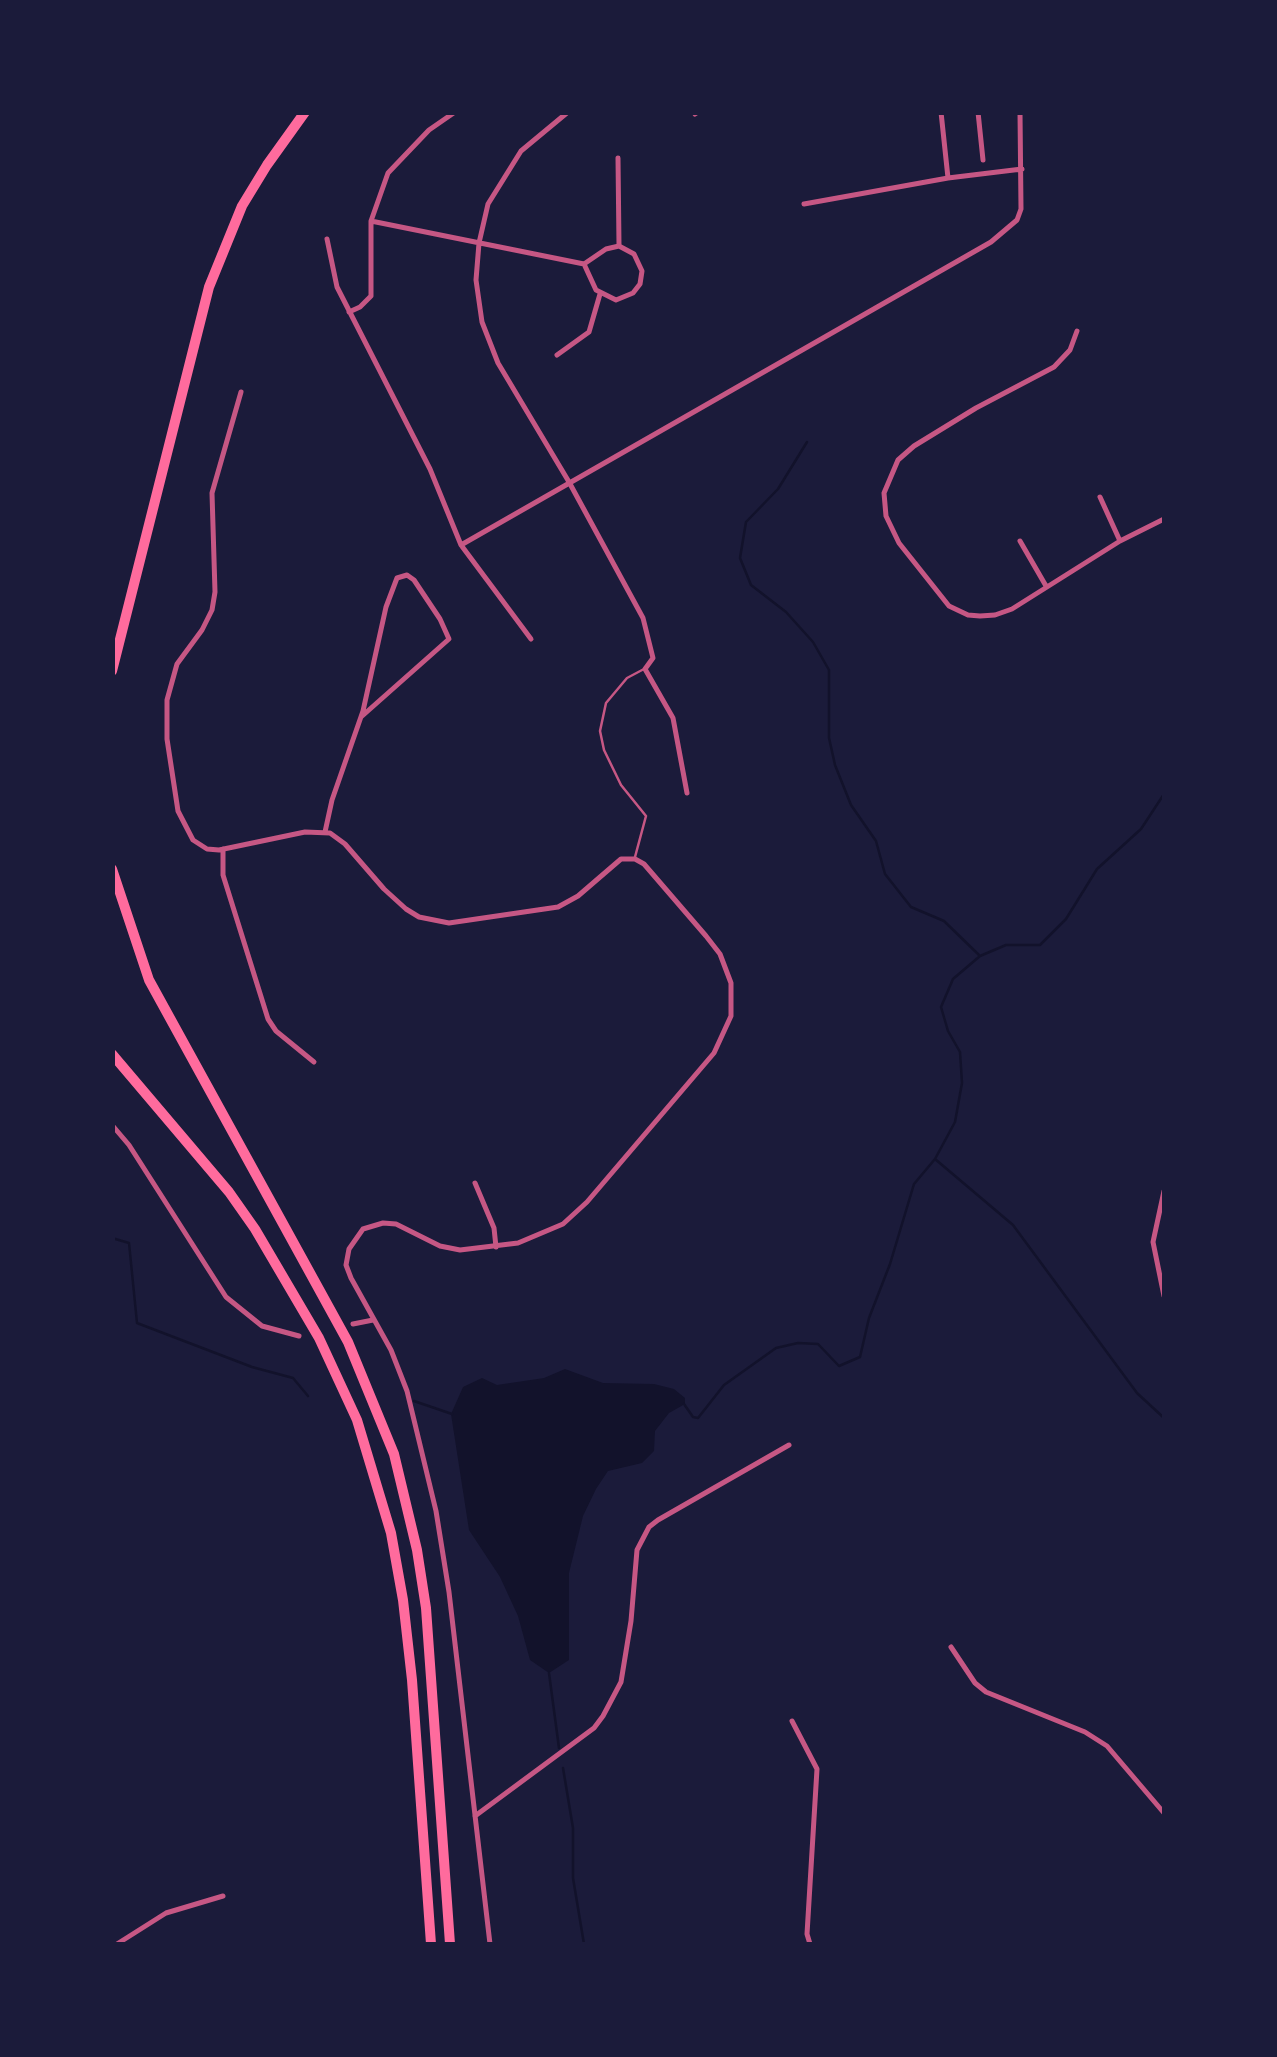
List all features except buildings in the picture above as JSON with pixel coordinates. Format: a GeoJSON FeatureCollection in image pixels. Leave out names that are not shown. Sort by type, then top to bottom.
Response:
{"type":"FeatureCollection","features":[{"type":"Feature","properties":{"kind":"highway"},"geometry":{"type":"LineString","coordinates":[[112,672],[209,287],[242,206],[304,112]]}},
{"type":"Feature","properties":{"kind":"highway"},"geometry":{"type":"LineString","coordinates":[[112,869],[149,980],[348,1342],[394,1454],[418,1550],[426,1608],[450,1944]]}},
{"type":"Feature","properties":{"kind":"highway"},"geometry":{"type":"LineString","coordinates":[[112,1054],[229,1192],[255,1229],[330,1358],[356,1420],[391,1533],[412,1680],[431,1944]]}},
{"type":"Feature","properties":{"kind":"street"},"geometry":{"type":"LineString","coordinates":[[349,312],[364,304],[372,290],[371,221],[392,166],[428,130],[455,112]]}},
{"type":"Feature","properties":{"kind":"street"},"geometry":{"type":"LineString","coordinates":[[568,112],[521,151],[488,204],[476,280],[487,334],[498,363],[643,618],[653,652],[646,669],[673,718],[687,793]]}},
{"type":"Feature","properties":{"kind":"street"},"geometry":{"type":"LineString","coordinates":[[941,112],[948,178]]}},
{"type":"Feature","properties":{"kind":"street"},"geometry":{"type":"LineString","coordinates":[[978,112],[983,160]]}},
{"type":"Feature","properties":{"kind":"street"},"geometry":{"type":"LineString","coordinates":[[461,545],[991,242],[1019,215],[1020,112]]}},
{"type":"Feature","properties":{"kind":"street"},"geometry":{"type":"LineString","coordinates":[[618,158],[619,246]]}},
{"type":"Feature","properties":{"kind":"street"},"geometry":{"type":"LineString","coordinates":[[804,204],[1022,169]]}},
{"type":"Feature","properties":{"kind":"street"},"geometry":{"type":"LineString","coordinates":[[371,221],[584,264],[606,249],[619,246],[639,260],[642,271],[634,293],[622,299],[600,294]]}},
{"type":"Feature","properties":{"kind":"street"},"geometry":{"type":"LineString","coordinates":[[327,239],[332,273],[349,312],[430,469],[461,545],[531,640]]}},
{"type":"Feature","properties":{"kind":"street"},"geometry":{"type":"LineString","coordinates":[[557,354],[588,332],[600,294],[584,264]]}},
{"type":"Feature","properties":{"kind":"street"},"geometry":{"type":"LineString","coordinates":[[1077,332],[1070,350],[1054,367],[914,446],[894,466],[884,493],[886,516],[899,543],[928,584],[954,610],[968,615],[996,615],[1012,609],[1120,541],[1164,519]]}},
{"type":"Feature","properties":{"kind":"street"},"geometry":{"type":"LineString","coordinates":[[242,392],[212,494],[212,610],[177,664],[166,700],[167,739],[180,819],[192,840],[207,848],[223,849],[305,832],[324,832],[345,844],[384,890],[406,909],[418,917],[450,923],[558,906],[578,896],[621,859],[635,859],[644,864],[720,954],[729,976],[732,996],[726,1029],[707,1061],[579,1211],[542,1235],[496,1247],[448,1248],[383,1222],[363,1229],[353,1239],[346,1264],[391,1350],[407,1391],[436,1511],[490,1944]]}},
{"type":"Feature","properties":{"kind":"street"},"geometry":{"type":"LineString","coordinates":[[1100,497],[1120,541]]}},
{"type":"Feature","properties":{"kind":"street"},"geometry":{"type":"LineString","coordinates":[[1020,541],[1046,586]]}},
{"type":"Feature","properties":{"kind":"street"},"geometry":{"type":"LineString","coordinates":[[324,832],[361,717],[386,607],[397,578],[407,575],[440,619],[449,639],[361,717]]}},
{"type":"Feature","properties":{"kind":"street"},"geometry":{"type":"LineString","coordinates":[[223,849],[226,887],[268,1019],[276,1031],[314,1062]]}},
{"type":"Feature","properties":{"kind":"street"},"geometry":{"type":"LineString","coordinates":[[112,1125],[129,1145],[226,1297],[262,1326],[299,1336]]}},
{"type":"Feature","properties":{"kind":"street"},"geometry":{"type":"LineString","coordinates":[[476,1183],[494,1228],[496,1247]]}},
{"type":"Feature","properties":{"kind":"street"},"geometry":{"type":"LineString","coordinates":[[1164,1191],[1154,1242],[1164,1296]]}},
{"type":"Feature","properties":{"kind":"street"},"geometry":{"type":"LineString","coordinates":[[353,1324],[373,1320]]}},
{"type":"Feature","properties":{"kind":"street"},"geometry":{"type":"LineString","coordinates":[[475,1816],[582,1737],[602,1716],[621,1682],[637,1550],[650,1528],[789,1445]]}},
{"type":"Feature","properties":{"kind":"street"},"geometry":{"type":"LineString","coordinates":[[951,1647],[975,1683],[986,1692],[1085,1732],[1108,1746],[1164,1814]]}},
{"type":"Feature","properties":{"kind":"street"},"geometry":{"type":"LineString","coordinates":[[792,1721],[817,1769],[807,1934],[810,1944]]}},
{"type":"Feature","properties":{"kind":"street"},"geometry":{"type":"LineString","coordinates":[[117,1944],[166,1914],[223,1896]]}},
{"type":"Feature","properties":{"kind":"lane"},"geometry":{"type":"LineString","coordinates":[[635,859],[645,812],[620,784],[600,731],[603,711],[612,696],[627,678],[646,669]]}},
{"type":"Feature","properties":{"kind":"shaded area"},"geometry":{"type":"Polygon","coordinates":[[[565,1369],[603,1383],[654,1384],[674,1389],[685,1398],[685,1404],[669,1413],[655,1431],[654,1451],[642,1463],[608,1471],[596,1489],[583,1516],[569,1573],[569,1660],[549,1673],[530,1660],[518,1616],[500,1577],[469,1530],[451,1414],[463,1387],[482,1378],[497,1385],[544,1378],[565,1369]]]}},
{"type":"Feature","properties":{"kind":"waterway"},"geometry":{"type":"LineString","coordinates":[[807,442],[778,489],[746,522],[740,558],[751,585],[786,612],[813,642],[829,670],[829,738],[835,765],[851,805],[876,841],[885,874],[911,907],[944,921],[980,956]]}},
{"type":"Feature","properties":{"kind":"waterway"},"geometry":{"type":"LineString","coordinates":[[684,1404],[698,1418],[724,1385],[776,1348],[818,1344],[839,1366],[860,1357],[869,1318],[914,1184],[935,1159],[955,1122],[962,1083],[960,1052],[941,1007],[953,979],[980,956],[1006,945],[1040,945],[1066,919],[1097,869],[1141,829],[1164,794]]}},
{"type":"Feature","properties":{"kind":"waterway"},"geometry":{"type":"LineString","coordinates":[[935,1159],[1013,1225],[1137,1393],[1164,1418]]}},
{"type":"Feature","properties":{"kind":"waterway"},"geometry":{"type":"LineString","coordinates":[[112,1238],[129,1243],[137,1323],[252,1367],[293,1378],[308,1396]]}},
{"type":"Feature","properties":{"kind":"waterway"},"geometry":{"type":"LineString","coordinates":[[414,1401],[452,1414]]}},
{"type":"Feature","properties":{"kind":"waterway"},"geometry":{"type":"LineString","coordinates":[[549,1673],[559,1748]]}},
{"type":"Feature","properties":{"kind":"waterway"},"geometry":{"type":"LineString","coordinates":[[563,1768],[573,1828],[573,1878],[584,1944]]}}]}
